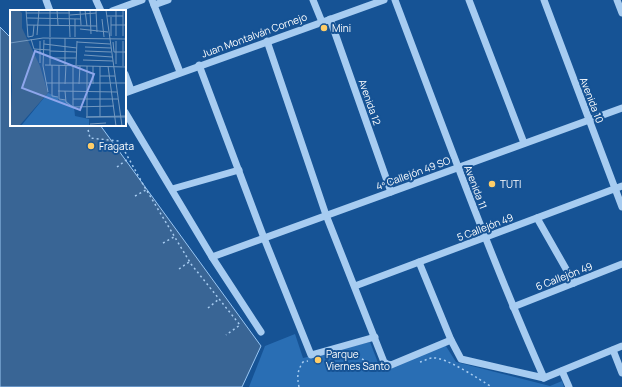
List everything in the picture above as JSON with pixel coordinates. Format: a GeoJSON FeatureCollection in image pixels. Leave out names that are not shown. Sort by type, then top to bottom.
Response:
{"type":"FeatureCollection","features":[{"type":"Feature","properties":{"kind":"street"},"geometry":{"type":"LineString","coordinates":[[46,0],[50,10]]}},
{"type":"Feature","properties":{"kind":"street"},"geometry":{"type":"LineString","coordinates":[[96,0],[101,10]]}},
{"type":"Feature","properties":{"kind":"street"},"geometry":{"type":"LineString","coordinates":[[115,10],[142,0]]}},
{"type":"Feature","properties":{"kind":"street"},"geometry":{"type":"LineString","coordinates":[[168,0],[153,2],[180,72]]}},
{"type":"Feature","properties":{"kind":"street"},"geometry":{"type":"LineString","coordinates":[[313,0],[322,22]]}},
{"type":"Feature","properties":{"kind":"street","name":"Juan Montalván Cornejo"},"geometry":{"type":"LineString","coordinates":[[128,91],[384,0]]}},
{"type":"Feature","properties":{"kind":"street","name":"Avenida 11"},"geometry":{"type":"LineString","coordinates":[[395,0],[512,307],[544,378]]}},
{"type":"Feature","properties":{"kind":"street"},"geometry":{"type":"LineString","coordinates":[[469,0],[524,143]]}},
{"type":"Feature","properties":{"kind":"street","name":"Avenida 10"},"geometry":{"type":"LineString","coordinates":[[544,0],[589,120],[618,187],[622,207]]}},
{"type":"Feature","properties":{"kind":"street"},"geometry":{"type":"LineString","coordinates":[[617,0],[622,14]]}},
{"type":"Feature","properties":{"kind":"street","name":"Avenida 12"},"geometry":{"type":"LineString","coordinates":[[330,19],[391,192]]}},
{"type":"Feature","properties":{"kind":"street"},"geometry":{"type":"LineString","coordinates":[[267,42],[326,215],[384,362],[390,365],[451,340]]}},
{"type":"Feature","properties":{"kind":"street"},"geometry":{"type":"LineString","coordinates":[[199,66],[264,238],[311,355],[375,337]]}},
{"type":"Feature","properties":{"kind":"street"},"geometry":{"type":"LineString","coordinates":[[126,80],[128,91]]}},
{"type":"Feature","properties":{"kind":"street","name":"4º Callejón 49 SO"},"geometry":{"type":"LineString","coordinates":[[212,257],[622,108]]}},
{"type":"Feature","properties":{"kind":"street"},"geometry":{"type":"LineString","coordinates":[[126,114],[212,257],[261,332]]}},
{"type":"Feature","properties":{"kind":"street"},"geometry":{"type":"LineString","coordinates":[[172,189],[239,170]]}},
{"type":"Feature","properties":{"kind":"street","name":"5 Callejón 49"},"geometry":{"type":"LineString","coordinates":[[355,286],[618,187]]}},
{"type":"Feature","properties":{"kind":"street"},"geometry":{"type":"LineString","coordinates":[[537,218],[574,283]]}},
{"type":"Feature","properties":{"kind":"street"},"geometry":{"type":"LineString","coordinates":[[419,262],[459,358],[544,378],[622,346]]}},
{"type":"Feature","properties":{"kind":"street","name":"6 Callejón 49"},"geometry":{"type":"LineString","coordinates":[[512,307],[622,264]]}},
{"type":"Feature","properties":{"kind":"street"},"geometry":{"type":"LineString","coordinates":[[613,350],[622,373]]}},
{"type":"Feature","properties":{"kind":"street"},"geometry":{"type":"LineString","coordinates":[[562,371],[569,387]]}},
{"type":"Feature","properties":{"kind":"path"},"geometry":{"type":"LineString","coordinates":[[87,126],[90,138],[119,141],[189,262],[240,325],[226,335]]}},
{"type":"Feature","properties":{"kind":"path"},"geometry":{"type":"LineString","coordinates":[[117,168],[129,158]]}},
{"type":"Feature","properties":{"kind":"path"},"geometry":{"type":"LineString","coordinates":[[135,196],[146,190]]}},
{"type":"Feature","properties":{"kind":"path"},"geometry":{"type":"LineString","coordinates":[[163,244],[174,237]]}},
{"type":"Feature","properties":{"kind":"path"},"geometry":{"type":"LineString","coordinates":[[179,269],[189,262]]}},
{"type":"Feature","properties":{"kind":"path"},"geometry":{"type":"LineString","coordinates":[[208,308],[219,299]]}},
{"type":"Feature","properties":{"kind":"shaded area"},"geometry":{"type":"Polygon","coordinates":[[[0,27],[10,37],[10,126],[101,126],[261,346],[242,387],[0,387],[0,27]]]}},
{"type":"Feature","properties":{"kind":"shaded area","name":"Parque Viernes Santo"},"geometry":{"type":"Polygon","coordinates":[[[295,334],[303,358],[370,342],[380,368],[444,343],[456,362],[550,386],[562,381],[564,387],[249,387],[265,346],[295,334]]]}},
{"type":"Feature","properties":{"kind":"place","name":"Mini"},"geometry":{"type":"Point","coordinates":[324,28]}},
{"type":"Feature","properties":{"kind":"place","name":"Fragata"},"geometry":{"type":"Point","coordinates":[91,146]}},
{"type":"Feature","properties":{"kind":"place","name":"TUTI"},"geometry":{"type":"Point","coordinates":[492,184]}},
{"type":"Feature","properties":{"kind":"place","name":"Parque Viernes Santo"},"geometry":{"type":"Point","coordinates":[318,360]}}]}
